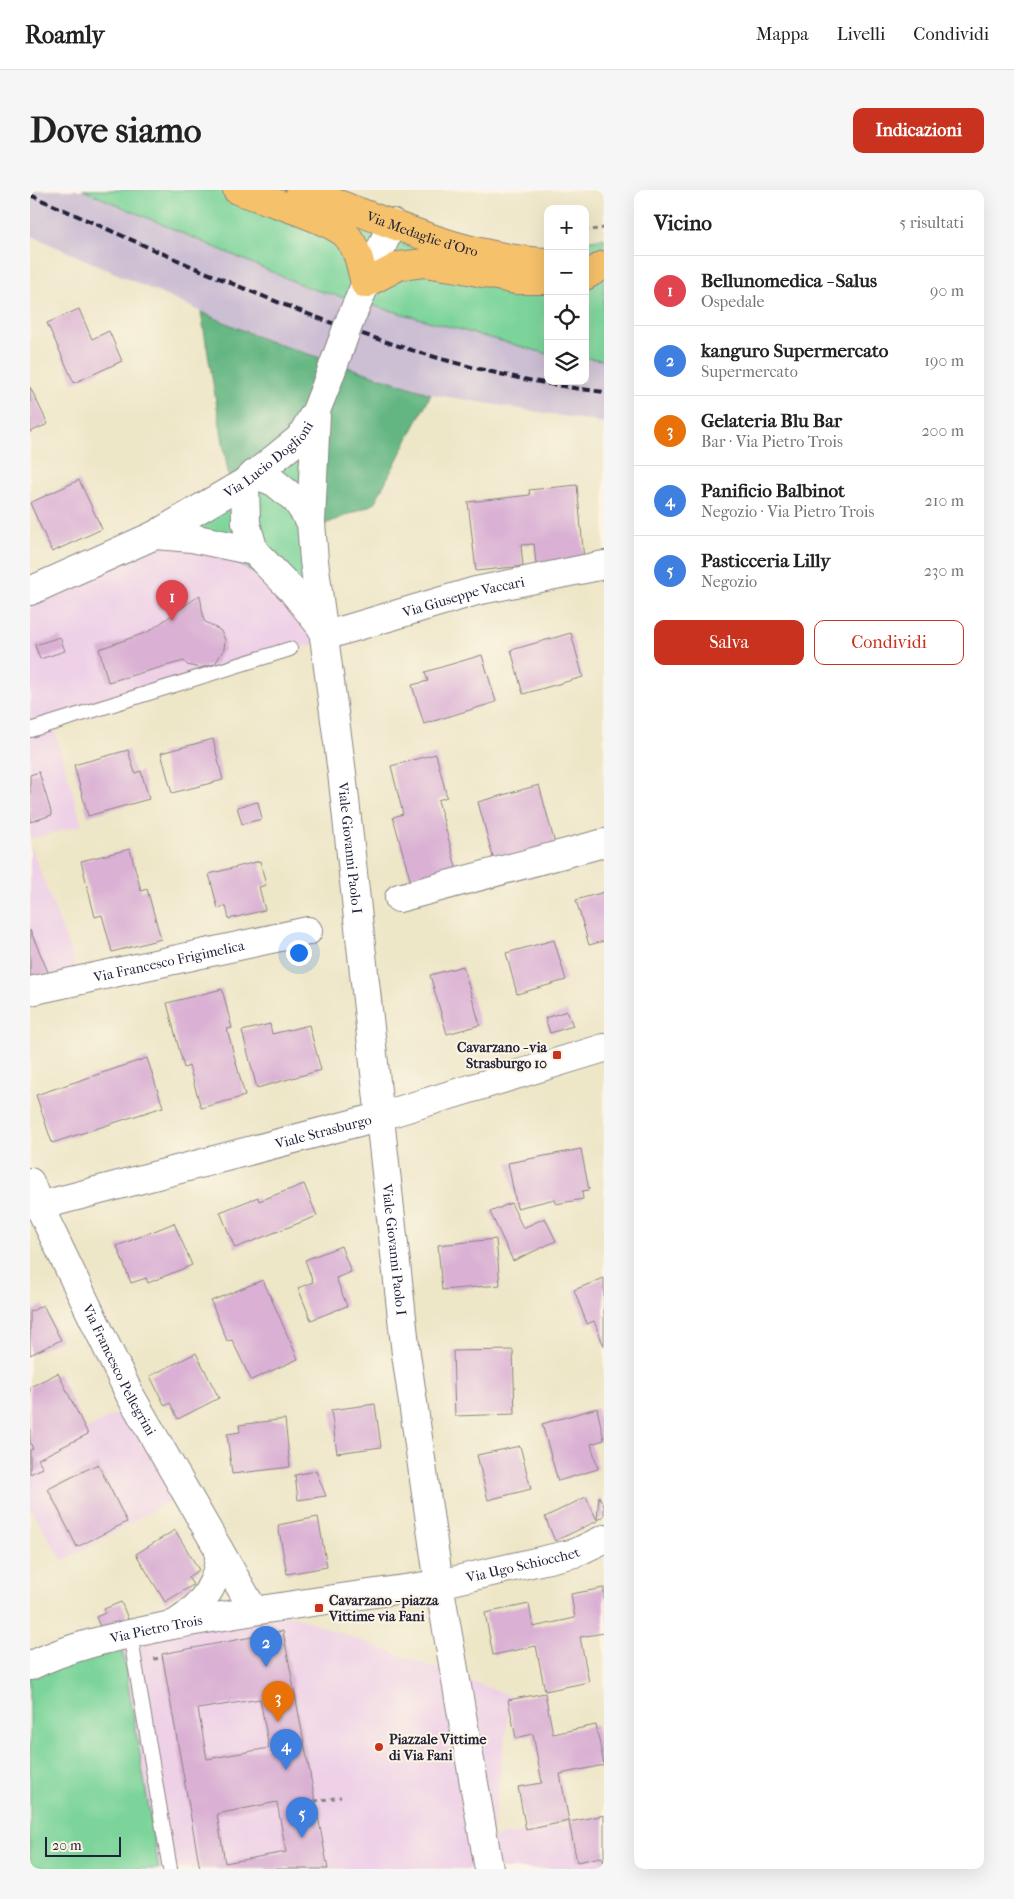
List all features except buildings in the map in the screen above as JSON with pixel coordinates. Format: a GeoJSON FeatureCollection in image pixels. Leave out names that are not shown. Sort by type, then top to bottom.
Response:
{"type":"FeatureCollection","features":[{"type":"Feature","properties":{"kind":"main road"},"geometry":{"type":"LineString","coordinates":[[237,190],[330,225],[344,234],[354,246],[360,262],[361,294]]}},
{"type":"Feature","properties":{"kind":"main road","name":"Via Medaglie d'Oro"},"geometry":{"type":"LineString","coordinates":[[303,190],[458,248],[488,256],[544,262]]}},
{"type":"Feature","properties":{"kind":"main road"},"geometry":{"type":"LineString","coordinates":[[589,258],[604,256]]}},
{"type":"Feature","properties":{"kind":"main road"},"geometry":{"type":"LineString","coordinates":[[361,294],[399,266],[424,263],[464,268],[516,280],[544,280]]}},
{"type":"Feature","properties":{"kind":"main road"},"geometry":{"type":"LineString","coordinates":[[589,274],[604,265]]}},
{"type":"Feature","properties":{"kind":"street","name":"Via Lucio Doglioni"},"geometry":{"type":"LineString","coordinates":[[30,591],[155,535],[250,478],[300,438],[316,411],[361,294],[392,222]]}},
{"type":"Feature","properties":{"kind":"street"},"geometry":{"type":"LineString","coordinates":[[311,522],[316,411]]}},
{"type":"Feature","properties":{"kind":"street"},"geometry":{"type":"LineString","coordinates":[[250,478],[246,523],[254,551],[292,590],[323,632]]}},
{"type":"Feature","properties":{"kind":"street","name":"Viale Giovanni Paolo I"},"geometry":{"type":"LineString","coordinates":[[250,478],[274,482],[296,500],[311,522],[323,632],[342,773],[378,1117],[406,1354],[439,1584],[489,1869]]}},
{"type":"Feature","properties":{"kind":"street"},"geometry":{"type":"LineString","coordinates":[[155,535],[192,538],[254,551]]}},
{"type":"Feature","properties":{"kind":"street","name":"Via Giuseppe Vaccari"},"geometry":{"type":"LineString","coordinates":[[323,632],[476,591],[604,565]]}},
{"type":"Feature","properties":{"kind":"street"},"geometry":{"type":"LineString","coordinates":[[399,898],[604,842]]}},
{"type":"Feature","properties":{"kind":"street","name":"Via Francesco Frigimelica"},"geometry":{"type":"LineString","coordinates":[[30,991],[308,931]]}},
{"type":"Feature","properties":{"kind":"street","name":"Viale Strasburgo"},"geometry":{"type":"LineString","coordinates":[[33,1199],[378,1117],[604,1048]]}},
{"type":"Feature","properties":{"kind":"street","name":"Via Francesco Pellegrini"},"geometry":{"type":"LineString","coordinates":[[33,1199],[130,1395],[253,1609]]}},
{"type":"Feature","properties":{"kind":"street","name":"Via Ugo Schiocchet"},"geometry":{"type":"LineString","coordinates":[[439,1584],[575,1553],[604,1540]]}},
{"type":"Feature","properties":{"kind":"street"},"geometry":{"type":"LineString","coordinates":[[174,1625],[194,1611],[211,1586],[218,1570],[219,1550]]}},
{"type":"Feature","properties":{"kind":"street","name":"Via Pietro Trois"},"geometry":{"type":"LineString","coordinates":[[30,1666],[82,1646],[130,1634],[253,1609],[439,1584]]}},
{"type":"Feature","properties":{"kind":"lane"},"geometry":{"type":"LineString","coordinates":[[30,730],[290,649]]}},
{"type":"Feature","properties":{"kind":"lane"},"geometry":{"type":"LineString","coordinates":[[130,1634],[170,1869]]}},
{"type":"Feature","properties":{"kind":"path"},"geometry":{"type":"LineString","coordinates":[[589,230],[604,228]]}},
{"type":"Feature","properties":{"kind":"path"},"geometry":{"type":"LineString","coordinates":[[315,1801],[342,1797]]}},
{"type":"Feature","properties":{"kind":"shaded area"},"geometry":{"type":"Polygon","coordinates":[[[30,190],[83,190],[309,288],[544,353],[544,385],[589,385],[589,358],[604,360],[604,423],[431,394],[265,340],[30,235],[30,190]]]}},
{"type":"Feature","properties":{"kind":"shaded area"},"geometry":{"type":"Polygon","coordinates":[[[178,529],[298,598],[326,640],[54,729],[82,825],[30,839],[30,601],[178,529]]]}},
{"type":"Feature","properties":{"kind":"shaded area"},"geometry":{"type":"Polygon","coordinates":[[[30,845],[84,987],[30,999],[30,845]]]}},
{"type":"Feature","properties":{"kind":"shaded area"},"geometry":{"type":"Polygon","coordinates":[[[140,1402],[192,1488],[63,1561],[30,1508],[30,1458],[140,1402]]]}},
{"type":"Feature","properties":{"kind":"shaded area"},"geometry":{"type":"Polygon","coordinates":[[[258,1603],[511,1696],[491,1838],[604,1819],[604,1869],[159,1869],[121,1642],[258,1603]]]}},
{"type":"Feature","properties":{"kind":"green space"},"geometry":{"type":"Polygon","coordinates":[[[83,190],[312,190],[504,253],[544,248],[544,353],[309,288],[83,190]]]}},
{"type":"Feature","properties":{"kind":"green space"},"geometry":{"type":"Polygon","coordinates":[[[604,238],[604,360],[589,358],[589,240],[604,238]]]}},
{"type":"Feature","properties":{"kind":"green space"},"geometry":{"type":"Polygon","coordinates":[[[201,312],[265,340],[431,394],[374,504],[318,527],[295,450],[233,502],[201,312]]]}},
{"type":"Feature","properties":{"kind":"green space"},"geometry":{"type":"Polygon","coordinates":[[[295,450],[318,527],[326,640],[298,598],[178,529],[295,450]]]}},
{"type":"Feature","properties":{"kind":"green space"},"geometry":{"type":"Polygon","coordinates":[[[121,1642],[159,1869],[30,1869],[30,1665],[121,1642]]]}},
{"type":"Feature","properties":{"kind":"railway"},"geometry":{"type":"LineString","coordinates":[[30,195],[240,287],[310,315],[382,340],[454,362],[528,380],[604,392]]}},
{"type":"Feature","properties":{"kind":"place","name":"Bellunomedica - Salus"},"geometry":{"type":"Point","coordinates":[172,621]}},
{"type":"Feature","properties":{"kind":"place","name":"Cavarzano - via Strasburgo 10"},"geometry":{"type":"Point","coordinates":[557,1055]}},
{"type":"Feature","properties":{"kind":"place","name":"Cavarzano - piazza Vittime via Fani"},"geometry":{"type":"Point","coordinates":[319,1608]}},
{"type":"Feature","properties":{"kind":"place","name":"kanguro Supermercato"},"geometry":{"type":"Point","coordinates":[266,1667]}},
{"type":"Feature","properties":{"kind":"place","name":"Gelateria Blu Bar"},"geometry":{"type":"Point","coordinates":[278,1722]}},
{"type":"Feature","properties":{"kind":"place","name":"Piazzale Vittime di Via Fani"},"geometry":{"type":"Point","coordinates":[379,1747]}},
{"type":"Feature","properties":{"kind":"place","name":"Panificio Balbinot"},"geometry":{"type":"Point","coordinates":[286,1770]}},
{"type":"Feature","properties":{"kind":"place","name":"Pasticceria Lilly"},"geometry":{"type":"Point","coordinates":[302,1838]}}]}
